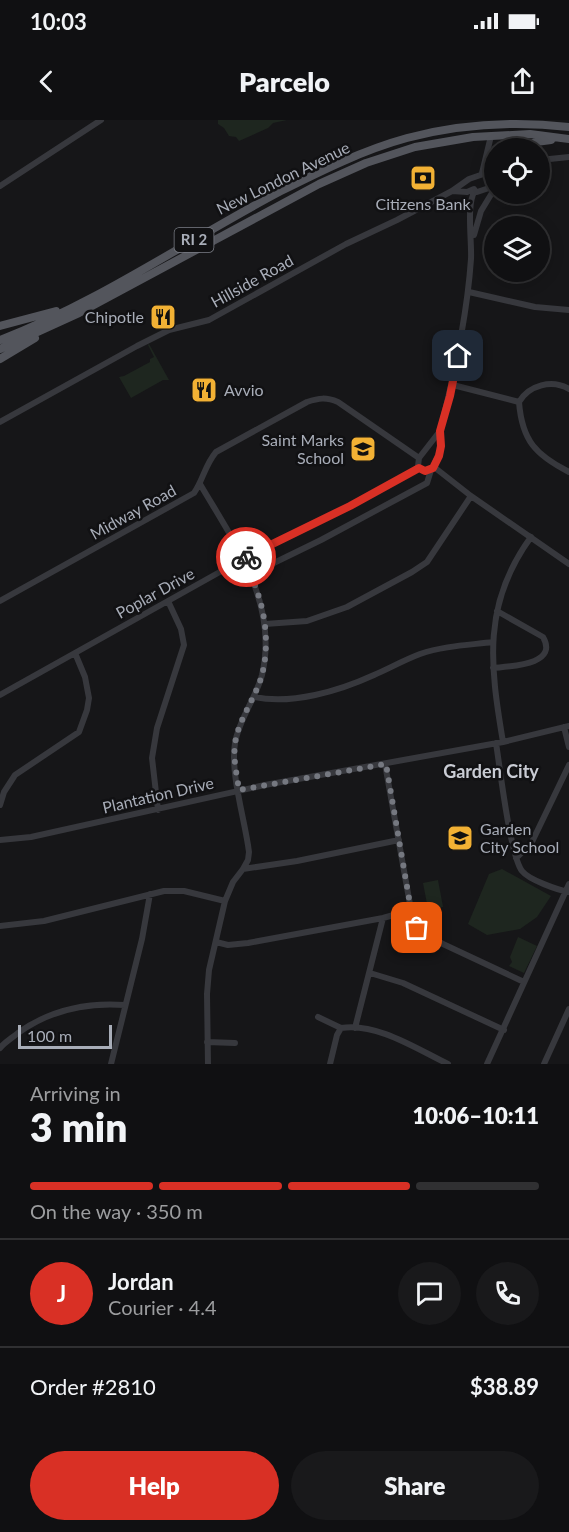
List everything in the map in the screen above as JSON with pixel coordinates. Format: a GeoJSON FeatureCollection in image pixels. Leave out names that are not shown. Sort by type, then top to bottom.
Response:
{"type":"FeatureCollection","features":[{"type":"Feature","properties":{"kind":"main road"},"geometry":{"type":"LineString","coordinates":[[561,120],[569,125]]}},
{"type":"Feature","properties":{"kind":"main road"},"geometry":{"type":"LineString","coordinates":[[491,136],[495,122]]}},
{"type":"Feature","properties":{"kind":"main road","name":"RI 2"},"geometry":{"type":"LineString","coordinates":[[495,122],[569,125]]}},
{"type":"Feature","properties":{"kind":"main road","name":"New London Avenue"},"geometry":{"type":"LineString","coordinates":[[0,340],[72,307],[178,250],[237,214],[339,164],[405,138],[495,122]]}},
{"type":"Feature","properties":{"kind":"main road","name":"RI 2"},"geometry":{"type":"LineString","coordinates":[[491,136],[530,135],[567,139]]}},
{"type":"Feature","properties":{"kind":"main road","name":"New London Avenue"},"geometry":{"type":"LineString","coordinates":[[0,349],[57,324],[351,169],[416,147],[449,140],[491,136]]}},
{"type":"Feature","properties":{"kind":"main road"},"geometry":{"type":"LineString","coordinates":[[550,141],[567,139]]}},
{"type":"Feature","properties":{"kind":"main road"},"geometry":{"type":"LineString","coordinates":[[0,326],[72,307]]}},
{"type":"Feature","properties":{"kind":"main road"},"geometry":{"type":"LineString","coordinates":[[0,359],[57,324]]}},
{"type":"Feature","properties":{"kind":"street"},"geometry":{"type":"LineString","coordinates":[[0,186],[101,120]]}},
{"type":"Feature","properties":{"kind":"street"},"geometry":{"type":"LineString","coordinates":[[251,574],[321,540],[427,483],[439,456],[440,431],[453,385],[469,292],[473,185],[480,174],[491,136]]}},
{"type":"Feature","properties":{"kind":"street"},"geometry":{"type":"LineString","coordinates":[[550,159],[569,157]]}},
{"type":"Feature","properties":{"kind":"street","name":"Hillside Road"},"geometry":{"type":"LineString","coordinates":[[0,422],[142,343],[169,330],[209,320],[338,248],[378,230],[484,173]]}},
{"type":"Feature","properties":{"kind":"street","name":"Hillside Road"},"geometry":{"type":"LineString","coordinates":[[453,191],[484,190]]}},
{"type":"Feature","properties":{"kind":"street"},"geometry":{"type":"LineString","coordinates":[[453,191],[471,206]]}},
{"type":"Feature","properties":{"kind":"street"},"geometry":{"type":"LineString","coordinates":[[472,242],[485,204]]}},
{"type":"Feature","properties":{"kind":"street"},"geometry":{"type":"LineString","coordinates":[[469,292],[535,307],[569,310]]}},
{"type":"Feature","properties":{"kind":"street"},"geometry":{"type":"LineString","coordinates":[[569,389],[554,383],[544,384],[524,394],[519,402],[520,422],[531,444],[553,464],[569,472]]}},
{"type":"Feature","properties":{"kind":"street"},"geometry":{"type":"LineString","coordinates":[[453,385],[519,402]]}},
{"type":"Feature","properties":{"kind":"street","name":"Midway Road"},"geometry":{"type":"LineString","coordinates":[[0,601],[194,493],[200,484],[207,462],[216,452],[307,402],[319,398],[328,398],[338,402],[421,456],[431,455],[433,466],[471,496],[569,564]]}},
{"type":"Feature","properties":{"kind":"street"},"geometry":{"type":"LineString","coordinates":[[433,466],[425,471],[419,468],[421,456],[440,431]]}},
{"type":"Feature","properties":{"kind":"street","name":"Poplar Drive"},"geometry":{"type":"LineString","coordinates":[[0,695],[243,559],[350,506],[419,468]]}},
{"type":"Feature","properties":{"kind":"street"},"geometry":{"type":"LineString","coordinates":[[200,484],[251,574],[265,624],[266,644],[262,674],[235,743],[235,762],[249,852],[248,860],[233,882],[225,900],[209,970],[208,1064]]}},
{"type":"Feature","properties":{"kind":"street"},"geometry":{"type":"LineString","coordinates":[[265,624],[307,621],[347,607],[412,573],[427,562],[471,496]]}},
{"type":"Feature","properties":{"kind":"street"},"geometry":{"type":"LineString","coordinates":[[531,537],[517,556],[506,577],[496,611],[493,642],[494,690],[516,858],[528,877],[567,892]]}},
{"type":"Feature","properties":{"kind":"street"},"geometry":{"type":"LineString","coordinates":[[158,810],[152,758],[157,728],[184,645],[181,629],[168,602]]}},
{"type":"Feature","properties":{"kind":"street"},"geometry":{"type":"LineString","coordinates":[[493,668],[534,661],[542,657],[547,649],[543,637],[496,611]]}},
{"type":"Feature","properties":{"kind":"street"},"geometry":{"type":"LineString","coordinates":[[254,697],[268,700],[316,694],[372,676],[422,653],[493,642]]}},
{"type":"Feature","properties":{"kind":"street"},"geometry":{"type":"LineString","coordinates":[[0,805],[4,792],[15,775],[79,732],[89,698],[85,677],[75,653]]}},
{"type":"Feature","properties":{"kind":"street"},"geometry":{"type":"LineString","coordinates":[[567,727],[569,747]]}},
{"type":"Feature","properties":{"kind":"street","name":"Plantation Drive"},"geometry":{"type":"LineString","coordinates":[[0,839],[31,837],[239,790],[500,743],[567,727]]}},
{"type":"Feature","properties":{"kind":"street"},"geometry":{"type":"LineString","coordinates":[[386,764],[415,923],[422,932],[524,982]]}},
{"type":"Feature","properties":{"kind":"street"},"geometry":{"type":"LineString","coordinates":[[516,858],[531,844],[569,765]]}},
{"type":"Feature","properties":{"kind":"street"},"geometry":{"type":"LineString","coordinates":[[243,869],[297,861],[399,840]]}},
{"type":"Feature","properties":{"kind":"street"},"geometry":{"type":"LineString","coordinates":[[487,1064],[569,884]]}},
{"type":"Feature","properties":{"kind":"street"},"geometry":{"type":"LineString","coordinates":[[0,926],[44,921],[164,891],[184,891],[225,900]]}},
{"type":"Feature","properties":{"kind":"street"},"geometry":{"type":"LineString","coordinates":[[111,1064],[142,939],[150,894]]}},
{"type":"Feature","properties":{"kind":"street"},"geometry":{"type":"LineString","coordinates":[[216,942],[228,945],[248,943],[383,918],[411,910]]}},
{"type":"Feature","properties":{"kind":"street"},"geometry":{"type":"LineString","coordinates":[[356,1028],[383,918]]}},
{"type":"Feature","properties":{"kind":"street"},"geometry":{"type":"LineString","coordinates":[[370,972],[403,983],[504,1030]]}},
{"type":"Feature","properties":{"kind":"street"},"geometry":{"type":"LineString","coordinates":[[0,1048],[42,1018],[64,1010],[83,1005],[125,1005]]}},
{"type":"Feature","properties":{"kind":"street"},"geometry":{"type":"LineString","coordinates":[[544,1064],[569,1009]]}},
{"type":"Feature","properties":{"kind":"street"},"geometry":{"type":"LineString","coordinates":[[318,1017],[342,1028],[356,1028],[390,1035],[448,1064]]}},
{"type":"Feature","properties":{"kind":"street"},"geometry":{"type":"LineString","coordinates":[[330,1064],[337,1035],[342,1028]]}},
{"type":"Feature","properties":{"kind":"street"},"geometry":{"type":"LineString","coordinates":[[207,1042],[236,1043]]}},
{"type":"Feature","properties":{"kind":"shaded area"},"geometry":{"type":"Polygon","coordinates":[[[218,120],[287,120],[273,123],[268,128],[239,141],[236,137],[229,136],[218,124],[218,120]]]}},
{"type":"Feature","properties":{"kind":"shaded area"},"geometry":{"type":"Polygon","coordinates":[[[149,344],[169,380],[163,380],[131,398],[119,377],[150,362],[150,359],[154,357],[149,344]]]}},
{"type":"Feature","properties":{"kind":"shaded area"},"geometry":{"type":"Polygon","coordinates":[[[502,869],[551,896],[537,917],[520,929],[487,935],[468,924],[489,874],[502,869]]]}},
{"type":"Feature","properties":{"kind":"shaded area"},"geometry":{"type":"Polygon","coordinates":[[[438,880],[443,907],[428,909],[423,883],[438,880]]]}},
{"type":"Feature","properties":{"kind":"shaded area"},"geometry":{"type":"Polygon","coordinates":[[[518,937],[537,946],[524,973],[509,966],[518,937]]]}},
{"type":"Feature","properties":{"kind":"way so far"},"geometry":{"type":"LineString","coordinates":[[246,557],[243,559],[256,587],[263,612],[266,644],[262,674],[235,743],[239,790],[386,764],[411,910],[417,928]]}},
{"type":"Feature","properties":{"kind":"place","name":"Citizens Bank"},"geometry":{"type":"Point","coordinates":[423,178]}},
{"type":"Feature","properties":{"kind":"place","name":"Chipotle"},"geometry":{"type":"Point","coordinates":[163,317]}},
{"type":"Feature","properties":{"kind":"place","name":"Avvio"},"geometry":{"type":"Point","coordinates":[204,390]}},
{"type":"Feature","properties":{"kind":"place","name":"Saint Marks School"},"geometry":{"type":"Point","coordinates":[363,449]}},
{"type":"Feature","properties":{"kind":"place","name":"Garden City School"},"geometry":{"type":"Point","coordinates":[460,838]}},
{"type":"Feature","properties":{"kind":"district","name":"Garden City"},"geometry":{"type":"Point","coordinates":[491,772]}},
{"type":"Feature","properties":{"kind":"route"},"geometry":{"type":"LineString","coordinates":[[246,557],[350,506],[419,468],[425,471],[433,468],[439,456],[440,431],[458,356]]}}]}
